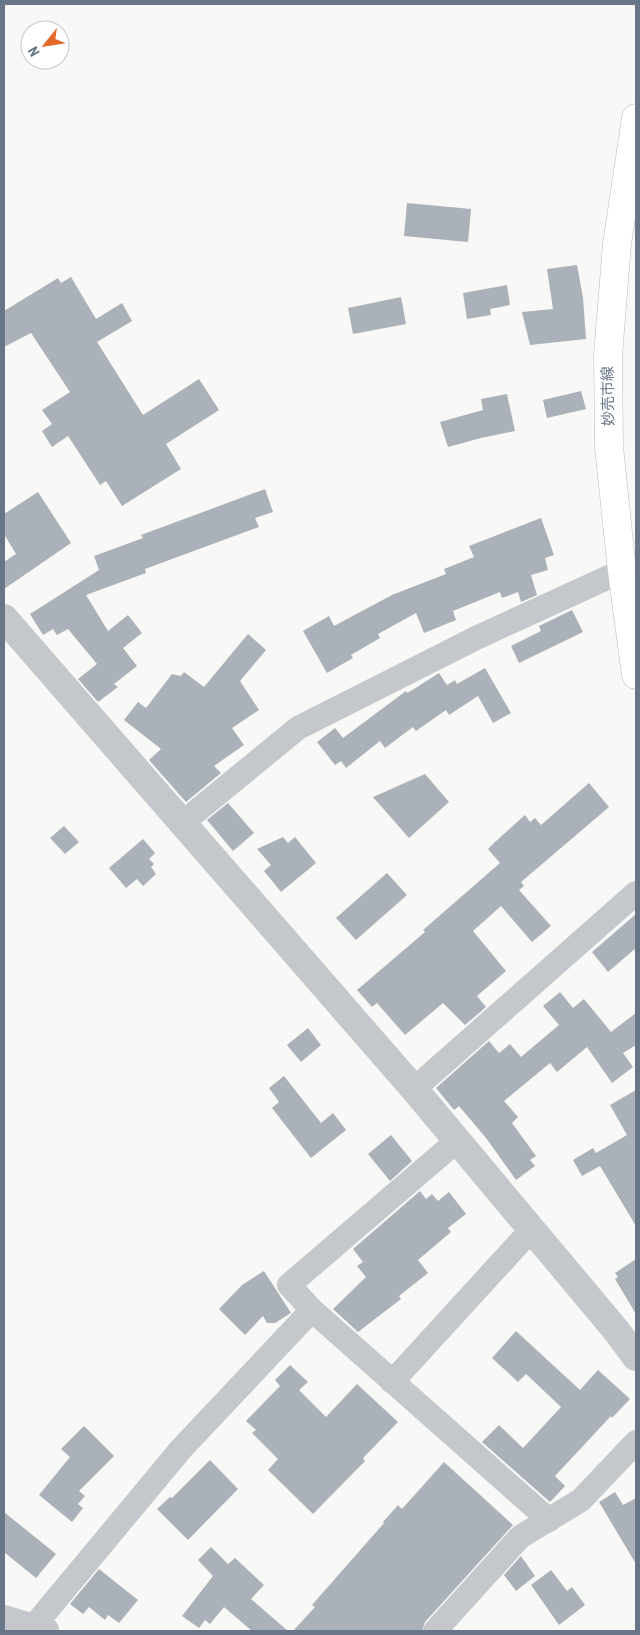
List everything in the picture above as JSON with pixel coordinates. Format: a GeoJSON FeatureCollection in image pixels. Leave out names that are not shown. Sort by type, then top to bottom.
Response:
{"type":"FeatureCollection","features":[{"type":"Feature","properties":{"kind":"main road","name":"妙売市線"},"geometry":{"type":"LineString","coordinates":[[636,118],[617,244],[608,355],[609,447],[622,571],[636,675]]}},
{"type":"Feature","properties":{"kind":"street"},"geometry":{"type":"LineString","coordinates":[[182,823],[298,728],[476,638],[622,571]]}},
{"type":"Feature","properties":{"kind":"street"},"geometry":{"type":"LineString","coordinates":[[4,618],[414,1088],[615,1329],[636,1357]]}},
{"type":"Feature","properties":{"kind":"street"},"geometry":{"type":"LineString","coordinates":[[414,1088],[636,893]]}},
{"type":"Feature","properties":{"kind":"street"},"geometry":{"type":"LineString","coordinates":[[458,1140],[289,1285],[312,1310],[549,1520]]}},
{"type":"Feature","properties":{"kind":"street"},"geometry":{"type":"LineString","coordinates":[[392,1382],[532,1229]]}},
{"type":"Feature","properties":{"kind":"street"},"geometry":{"type":"LineString","coordinates":[[4,1617],[42,1629],[181,1449],[312,1310]]}},
{"type":"Feature","properties":{"kind":"street"},"geometry":{"type":"LineString","coordinates":[[435,1631],[520,1537],[581,1500],[636,1442]]}},
{"type":"Feature","properties":{"kind":"building"},"geometry":{"type":"Polygon","coordinates":[[[407,203],[471,209],[468,242],[404,236],[407,203]]]}},
{"type":"Feature","properties":{"kind":"building"},"geometry":{"type":"Polygon","coordinates":[[[577,265],[583,298],[586,339],[530,345],[522,312],[553,309],[547,269],[577,265]]]}},
{"type":"Feature","properties":{"kind":"building"},"geometry":{"type":"Polygon","coordinates":[[[71,277],[96,319],[122,303],[132,321],[97,342],[143,415],[199,379],[219,410],[166,444],[181,469],[122,506],[106,481],[100,485],[68,436],[52,447],[42,431],[52,424],[42,410],[70,392],[31,333],[4,347],[4,311],[58,278],[61,283],[71,277]]]}},
{"type":"Feature","properties":{"kind":"building"},"geometry":{"type":"Polygon","coordinates":[[[507,285],[510,305],[490,309],[491,315],[467,319],[463,293],[507,285]]]}},
{"type":"Feature","properties":{"kind":"building"},"geometry":{"type":"Polygon","coordinates":[[[401,297],[406,324],[353,334],[348,308],[401,297]]]}},
{"type":"Feature","properties":{"kind":"building"},"geometry":{"type":"Polygon","coordinates":[[[581,391],[586,409],[547,418],[543,400],[581,391]]]}},
{"type":"Feature","properties":{"kind":"building"},"geometry":{"type":"Polygon","coordinates":[[[507,394],[515,431],[448,447],[440,422],[483,410],[481,399],[507,394]]]}},
{"type":"Feature","properties":{"kind":"building"},"geometry":{"type":"Polygon","coordinates":[[[265,489],[273,512],[255,518],[259,527],[145,569],[146,573],[86,595],[108,631],[128,615],[142,633],[123,648],[137,666],[114,684],[118,687],[98,702],[78,679],[97,664],[68,629],[57,635],[53,629],[43,635],[30,614],[99,570],[94,556],[143,538],[141,535],[265,489]]]}},
{"type":"Feature","properties":{"kind":"building"},"geometry":{"type":"Polygon","coordinates":[[[38,492],[71,543],[4,589],[4,562],[16,554],[4,534],[4,514],[38,492]]]}},
{"type":"Feature","properties":{"kind":"building"},"geometry":{"type":"Polygon","coordinates":[[[541,518],[554,555],[545,558],[548,570],[531,575],[537,595],[521,602],[518,592],[502,598],[500,592],[453,611],[456,620],[424,633],[416,613],[378,634],[380,638],[351,655],[353,658],[327,673],[303,631],[329,616],[334,626],[392,595],[446,574],[444,569],[474,557],[469,546],[541,518]]]}},
{"type":"Feature","properties":{"kind":"building"},"geometry":{"type":"Polygon","coordinates":[[[572,610],[583,632],[519,663],[511,646],[541,631],[539,626],[572,610]]]}},
{"type":"Feature","properties":{"kind":"building"},"geometry":{"type":"Polygon","coordinates":[[[248,634],[266,650],[240,681],[259,710],[232,728],[244,745],[214,766],[221,773],[186,802],[149,760],[161,749],[124,720],[138,702],[146,708],[172,674],[181,676],[184,672],[204,687],[248,634]]]}},
{"type":"Feature","properties":{"kind":"building"},"geometry":{"type":"Polygon","coordinates":[[[485,668],[511,713],[493,723],[478,696],[449,715],[446,710],[416,731],[413,727],[385,748],[380,741],[346,768],[341,761],[335,765],[317,742],[335,728],[343,738],[406,691],[407,693],[439,673],[447,685],[455,680],[457,684],[485,668]]]}},
{"type":"Feature","properties":{"kind":"building"},"geometry":{"type":"Polygon","coordinates":[[[425,774],[449,802],[409,838],[373,797],[425,774]]]}},
{"type":"Feature","properties":{"kind":"building"},"geometry":{"type":"Polygon","coordinates":[[[589,783],[609,807],[521,882],[524,886],[519,890],[551,926],[532,942],[501,906],[473,931],[506,971],[477,996],[486,1007],[465,1025],[443,1003],[405,1035],[377,1003],[372,1007],[357,990],[425,932],[423,930],[500,863],[488,849],[525,815],[530,822],[535,818],[541,825],[589,783]]]}},
{"type":"Feature","properties":{"kind":"building"},"geometry":{"type":"Polygon","coordinates":[[[228,803],[254,833],[233,851],[207,820],[228,803]]]}},
{"type":"Feature","properties":{"kind":"building"},"geometry":{"type":"Polygon","coordinates":[[[64,826],[79,842],[65,854],[50,838],[64,826]]]}},
{"type":"Feature","properties":{"kind":"building"},"geometry":{"type":"Polygon","coordinates":[[[283,837],[288,843],[295,837],[316,863],[281,892],[264,871],[271,865],[257,849],[283,837]]]}},
{"type":"Feature","properties":{"kind":"building"},"geometry":{"type":"Polygon","coordinates":[[[143,839],[155,853],[149,859],[154,864],[151,867],[156,874],[143,886],[137,879],[126,888],[109,868],[143,839]]]}},
{"type":"Feature","properties":{"kind":"building"},"geometry":{"type":"Polygon","coordinates":[[[387,873],[407,895],[356,940],[336,918],[387,873]]]}},
{"type":"Feature","properties":{"kind":"building"},"geometry":{"type":"Polygon","coordinates":[[[636,914],[636,948],[608,972],[592,952],[636,914]]]}},
{"type":"Feature","properties":{"kind":"building"},"geometry":{"type":"Polygon","coordinates":[[[560,992],[573,1008],[584,999],[611,1032],[636,1013],[636,1045],[623,1053],[633,1067],[612,1083],[587,1047],[557,1072],[550,1063],[504,1101],[518,1117],[512,1123],[536,1156],[530,1160],[535,1166],[516,1180],[486,1138],[459,1106],[454,1110],[436,1088],[489,1041],[499,1053],[510,1044],[521,1057],[559,1025],[543,1006],[560,992]]]}},
{"type":"Feature","properties":{"kind":"building"},"geometry":{"type":"Polygon","coordinates":[[[308,1028],[321,1045],[301,1062],[287,1045],[308,1028]]]}},
{"type":"Feature","properties":{"kind":"building"},"geometry":{"type":"Polygon","coordinates":[[[284,1076],[321,1123],[333,1113],[346,1130],[311,1158],[272,1108],[279,1102],[269,1088],[284,1076]]]}},
{"type":"Feature","properties":{"kind":"building"},"geometry":{"type":"Polygon","coordinates":[[[636,1090],[636,1226],[600,1166],[582,1176],[573,1160],[593,1148],[596,1153],[627,1135],[610,1105],[636,1090]]]}},
{"type":"Feature","properties":{"kind":"building"},"geometry":{"type":"Polygon","coordinates":[[[391,1135],[412,1161],[390,1181],[368,1154],[391,1135]]]}},
{"type":"Feature","properties":{"kind":"building"},"geometry":{"type":"Polygon","coordinates":[[[420,1191],[426,1199],[432,1194],[438,1201],[449,1192],[466,1214],[448,1228],[451,1232],[418,1260],[428,1273],[399,1296],[401,1299],[358,1332],[333,1309],[366,1277],[357,1266],[363,1262],[353,1249],[420,1191]]]}},
{"type":"Feature","properties":{"kind":"building"},"geometry":{"type":"Polygon","coordinates":[[[636,1259],[636,1314],[615,1279],[618,1277],[615,1273],[636,1259]]]}},
{"type":"Feature","properties":{"kind":"building"},"geometry":{"type":"Polygon","coordinates":[[[264,1271],[291,1313],[275,1323],[267,1323],[263,1316],[245,1335],[219,1309],[242,1285],[264,1271]]]}},
{"type":"Feature","properties":{"kind":"building"},"geometry":{"type":"Polygon","coordinates":[[[516,1331],[580,1390],[598,1370],[630,1399],[612,1418],[611,1416],[555,1476],[565,1486],[550,1502],[482,1442],[499,1425],[523,1448],[561,1407],[526,1374],[518,1382],[492,1358],[516,1331]]]}},
{"type":"Feature","properties":{"kind":"building"},"geometry":{"type":"Polygon","coordinates":[[[290,1365],[308,1382],[299,1390],[326,1417],[357,1384],[398,1422],[363,1458],[365,1461],[313,1514],[268,1470],[278,1459],[252,1433],[256,1430],[246,1421],[280,1386],[275,1380],[290,1365]]]}},
{"type":"Feature","properties":{"kind":"building"},"geometry":{"type":"Polygon","coordinates":[[[84,1426],[114,1456],[79,1491],[85,1496],[78,1504],[83,1508],[72,1522],[39,1495],[70,1457],[61,1449],[84,1426]]]}},
{"type":"Feature","properties":{"kind":"building"},"geometry":{"type":"Polygon","coordinates":[[[210,1460],[238,1489],[188,1540],[157,1509],[170,1497],[172,1498],[210,1460]]]}},
{"type":"Feature","properties":{"kind":"building"},"geometry":{"type":"Polygon","coordinates":[[[444,1462],[513,1525],[425,1622],[422,1631],[293,1631],[315,1607],[312,1605],[398,1505],[402,1509],[444,1462]]]}},
{"type":"Feature","properties":{"kind":"building"},"geometry":{"type":"Polygon","coordinates":[[[615,1492],[623,1505],[636,1498],[636,1564],[599,1502],[615,1492]]]}},
{"type":"Feature","properties":{"kind":"building"},"geometry":{"type":"Polygon","coordinates":[[[4,1512],[56,1554],[36,1578],[4,1552],[4,1512]]]}},
{"type":"Feature","properties":{"kind":"building"},"geometry":{"type":"Polygon","coordinates":[[[211,1547],[228,1564],[235,1558],[264,1585],[251,1599],[288,1631],[252,1631],[224,1607],[210,1624],[205,1620],[199,1628],[182,1616],[213,1576],[198,1560],[211,1547]]]}},
{"type":"Feature","properties":{"kind":"building"},"geometry":{"type":"Polygon","coordinates":[[[521,1556],[535,1576],[516,1591],[504,1575],[521,1556]]]}},
{"type":"Feature","properties":{"kind":"building"},"geometry":{"type":"Polygon","coordinates":[[[99,1569],[138,1600],[119,1623],[108,1615],[105,1620],[89,1607],[83,1614],[70,1604],[99,1569]]]}},
{"type":"Feature","properties":{"kind":"building"},"geometry":{"type":"Polygon","coordinates":[[[551,1570],[567,1591],[572,1587],[585,1605],[559,1625],[531,1585],[551,1570]]]}}]}
